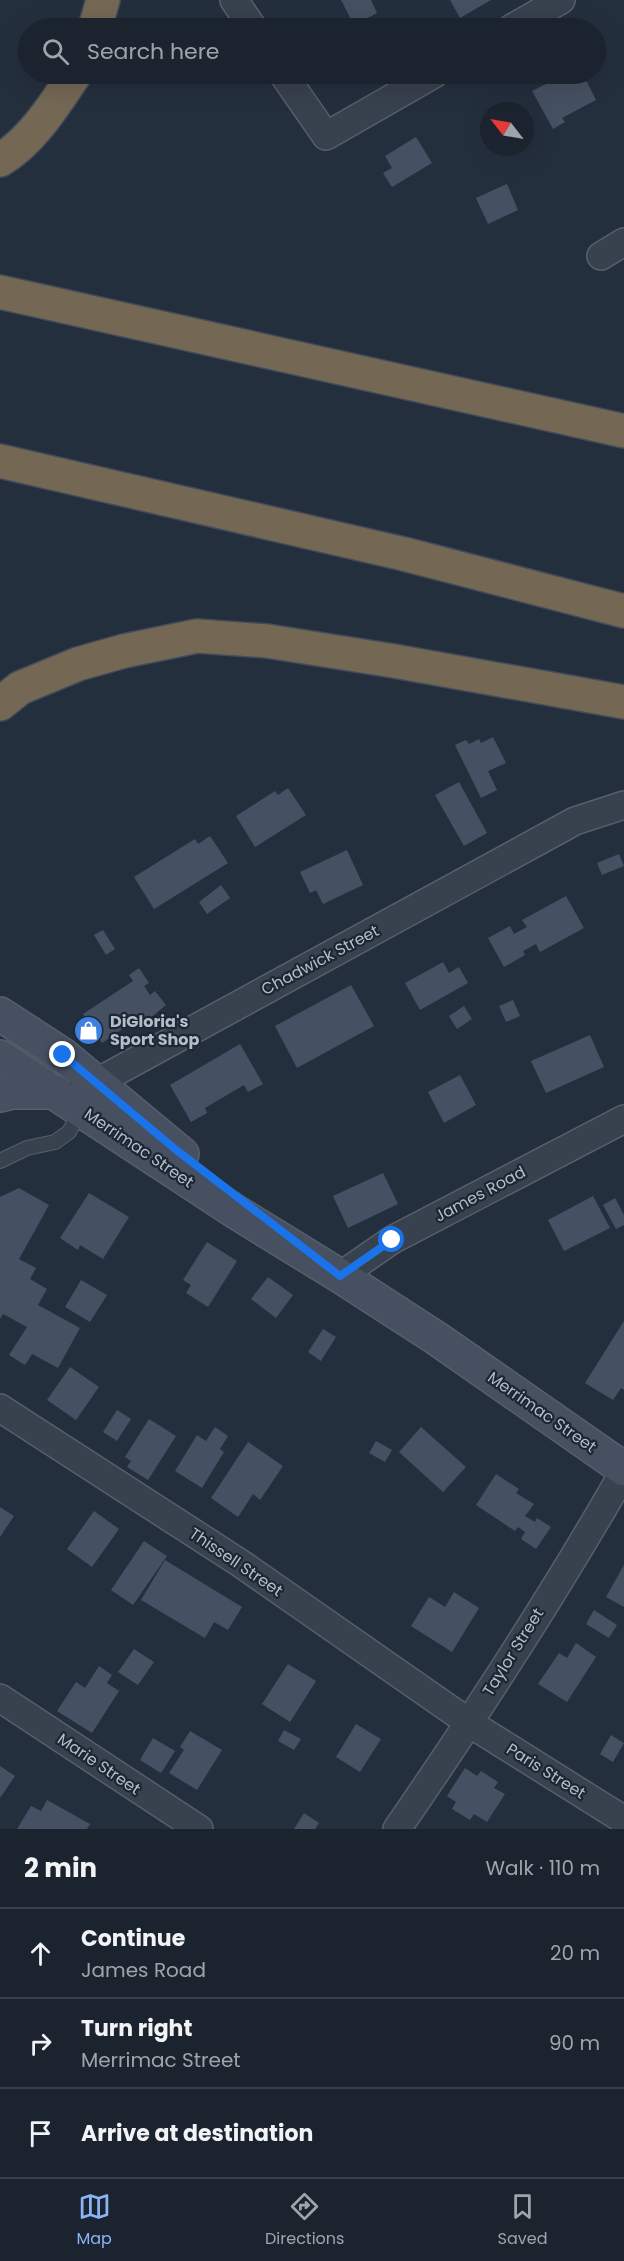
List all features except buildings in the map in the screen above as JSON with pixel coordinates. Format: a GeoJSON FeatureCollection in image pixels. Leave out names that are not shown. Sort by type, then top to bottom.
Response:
{"type":"FeatureCollection","features":[{"type":"Feature","properties":{"kind":"highway"},"geometry":{"type":"LineString","coordinates":[[98,18],[103,0]]}},
{"type":"Feature","properties":{"kind":"highway"},"geometry":{"type":"LineString","coordinates":[[0,160],[33,132],[68,84]]}},
{"type":"Feature","properties":{"kind":"highway"},"geometry":{"type":"LineString","coordinates":[[0,292],[624,431]]}},
{"type":"Feature","properties":{"kind":"highway"},"geometry":{"type":"LineString","coordinates":[[0,461],[404,554],[624,610]]}},
{"type":"Feature","properties":{"kind":"highway"},"geometry":{"type":"LineString","coordinates":[[0,704],[20,688],[78,664],[124,651],[197,636],[267,641],[371,657],[624,702]]}},
{"type":"Feature","properties":{"kind":"main road","name":"Merrimac Street"},"geometry":{"type":"LineString","coordinates":[[0,1014],[63,1055],[74,1096]]}},
{"type":"Feature","properties":{"kind":"main road","name":"Merrimac Street"},"geometry":{"type":"LineString","coordinates":[[0,1058],[175,1149],[340,1276],[436,1338],[624,1470]]}},
{"type":"Feature","properties":{"kind":"main road"},"geometry":{"type":"LineString","coordinates":[[0,1095],[12,1092],[74,1096]]}},
{"type":"Feature","properties":{"kind":"street"},"geometry":{"type":"LineString","coordinates":[[234,0],[246,18]]}},
{"type":"Feature","properties":{"kind":"street"},"geometry":{"type":"LineString","coordinates":[[530,18],[561,0]]}},
{"type":"Feature","properties":{"kind":"street"},"geometry":{"type":"LineString","coordinates":[[291,84],[326,136],[417,84]]}},
{"type":"Feature","properties":{"kind":"street"},"geometry":{"type":"LineString","coordinates":[[601,256],[624,242]]}},
{"type":"Feature","properties":{"kind":"street","name":"Chadwick Street"},"geometry":{"type":"LineString","coordinates":[[74,1096],[575,821],[624,805]]}},
{"type":"Feature","properties":{"kind":"street","name":"James Road"},"geometry":{"type":"LineString","coordinates":[[340,1276],[392,1240],[624,1119]]}},
{"type":"Feature","properties":{"kind":"street","name":"Thissell Street"},"geometry":{"type":"LineString","coordinates":[[0,1408],[240,1563],[468,1722]]}},
{"type":"Feature","properties":{"kind":"street","name":"Taylor Street"},"geometry":{"type":"LineString","coordinates":[[397,1829],[595,1522],[624,1470]]}},
{"type":"Feature","properties":{"kind":"street","name":"Marie Street"},"geometry":{"type":"LineString","coordinates":[[0,1698],[199,1829]]}},
{"type":"Feature","properties":{"kind":"street","name":"Paris Street"},"geometry":{"type":"LineString","coordinates":[[468,1722],[624,1820]]}},
{"type":"Feature","properties":{"kind":"lane"},"geometry":{"type":"LineString","coordinates":[[0,1161],[27,1148],[55,1142],[69,1132],[74,1096]]}},
{"type":"Feature","properties":{"kind":"place","name":"DiGloria's Sport Shop"},"geometry":{"type":"Point","coordinates":[89,1030]}},
{"type":"Feature","properties":{"kind":"route"},"geometry":{"type":"LineString","coordinates":[[63,1055],[175,1149],[340,1276],[392,1240]]}}]}
